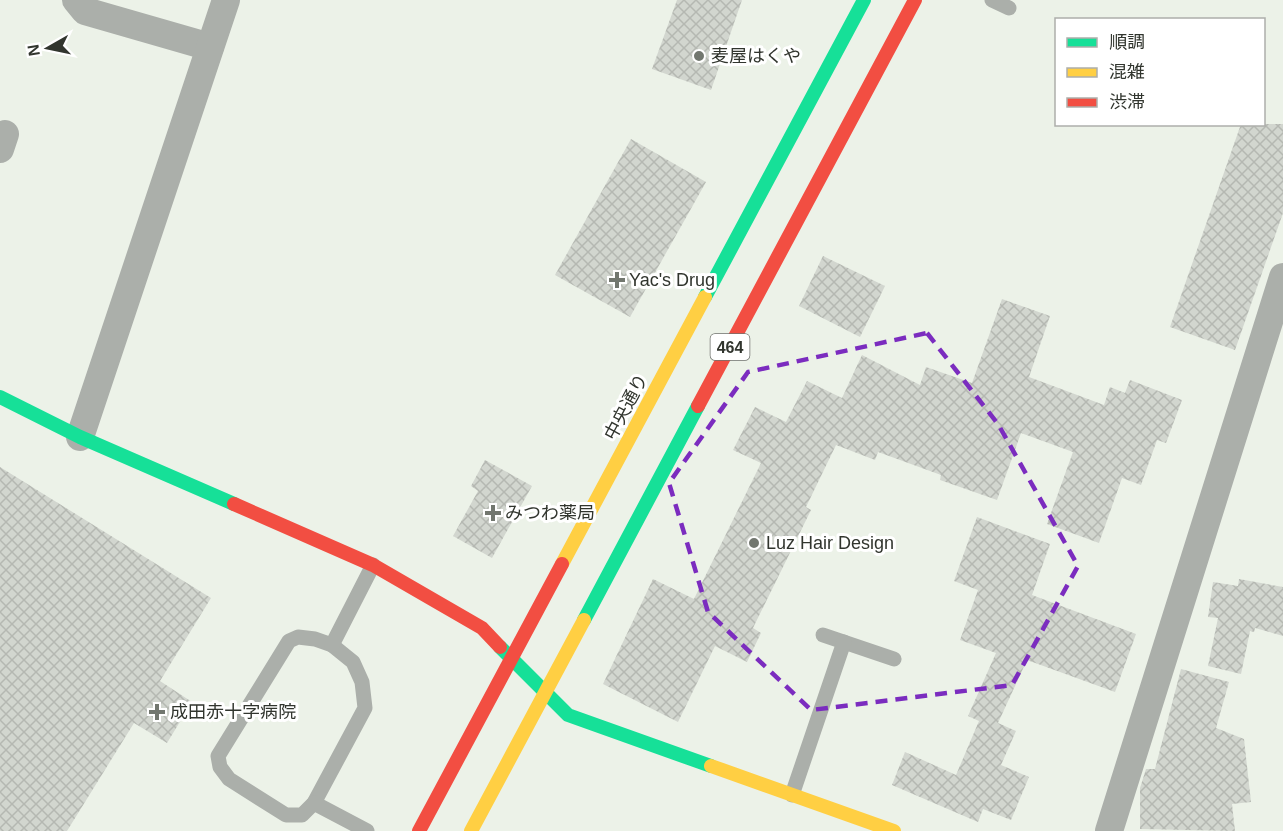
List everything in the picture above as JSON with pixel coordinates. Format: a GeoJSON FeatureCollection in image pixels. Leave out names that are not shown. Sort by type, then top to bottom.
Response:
{"type":"FeatureCollection","features":[{"type":"Feature","properties":{"kind":"main road","name":"中央通り"},"geometry":{"type":"LineString","coordinates":[[419,831],[864,0]]}},
{"type":"Feature","properties":{"kind":"main road","name":"464"},"geometry":{"type":"LineString","coordinates":[[471,831],[915,0]]}},
{"type":"Feature","properties":{"kind":"main road"},"geometry":{"type":"LineString","coordinates":[[0,397],[80,437],[373,565],[482,628],[568,715],[894,831]]}},
{"type":"Feature","properties":{"kind":"street"},"geometry":{"type":"LineString","coordinates":[[76,0],[86,11],[210,47]]}},
{"type":"Feature","properties":{"kind":"street"},"geometry":{"type":"LineString","coordinates":[[80,437],[226,0]]}},
{"type":"Feature","properties":{"kind":"street"},"geometry":{"type":"LineString","coordinates":[[1109,831],[1283,277]]}},
{"type":"Feature","properties":{"kind":"lane"},"geometry":{"type":"LineString","coordinates":[[992,0],[1010,8]]}},
{"type":"Feature","properties":{"kind":"lane"},"geometry":{"type":"LineString","coordinates":[[332,645],[373,565]]}},
{"type":"Feature","properties":{"kind":"lane"},"geometry":{"type":"LineString","coordinates":[[823,634],[894,659]]}},
{"type":"Feature","properties":{"kind":"lane"},"geometry":{"type":"LineString","coordinates":[[298,637],[315,639],[332,645],[353,662],[362,682],[366,708],[314,803],[302,815],[286,815],[229,779],[220,767],[218,756],[289,641],[298,637]]}},
{"type":"Feature","properties":{"kind":"lane"},"geometry":{"type":"LineString","coordinates":[[792,795],[844,642]]}},
{"type":"Feature","properties":{"kind":"lane"},"geometry":{"type":"LineString","coordinates":[[314,803],[367,831]]}},
{"type":"Feature","properties":{"kind":"highlighted area"},"geometry":{"type":"Polygon","coordinates":[[[927,333],[998,424],[1078,566],[1012,685],[811,710],[708,612],[669,483],[748,372],[927,333]]]}},
{"type":"Feature","properties":{"kind":"building"},"geometry":{"type":"Polygon","coordinates":[[[677,0],[742,0],[711,90],[652,69],[677,0]]]}},
{"type":"Feature","properties":{"kind":"building"},"geometry":{"type":"Polygon","coordinates":[[[1283,124],[1283,213],[1235,350],[1170,327],[1240,126],[1283,124]]]}},
{"type":"Feature","properties":{"kind":"building"},"geometry":{"type":"Polygon","coordinates":[[[631,139],[706,182],[630,317],[555,275],[631,139]]]}},
{"type":"Feature","properties":{"kind":"building"},"geometry":{"type":"Polygon","coordinates":[[[823,256],[885,286],[860,337],[799,306],[823,256]]]}},
{"type":"Feature","properties":{"kind":"building"},"geometry":{"type":"Polygon","coordinates":[[[1002,299],[1050,316],[1029,377],[1104,405],[1110,387],[1125,393],[1130,380],[1182,400],[1166,443],[1157,440],[1141,485],[1122,478],[1099,543],[1047,524],[1073,452],[1021,433],[997,500],[940,480],[941,475],[878,452],[875,460],[836,445],[806,507],[811,510],[753,628],[761,633],[747,662],[715,646],[678,722],[603,684],[653,579],[694,599],[761,463],[733,450],[755,407],[786,422],[807,381],[842,398],[862,355],[920,385],[926,367],[972,383],[1002,299]]]}},
{"type":"Feature","properties":{"kind":"building"},"geometry":{"type":"Polygon","coordinates":[[[485,460],[532,486],[492,558],[453,536],[478,491],[471,486],[485,460]]]}},
{"type":"Feature","properties":{"kind":"building"},"geometry":{"type":"Polygon","coordinates":[[[0,467],[211,598],[160,681],[192,702],[167,743],[134,723],[67,831],[0,831],[0,467]]]}},
{"type":"Feature","properties":{"kind":"building"},"geometry":{"type":"Polygon","coordinates":[[[977,517],[1050,544],[1032,595],[1136,634],[1115,692],[1027,660],[998,723],[1016,731],[1001,765],[1029,777],[1011,820],[983,809],[978,822],[892,785],[905,752],[956,775],[979,721],[968,716],[996,653],[960,640],[978,590],[954,581],[977,517]]]}},
{"type":"Feature","properties":{"kind":"building"},"geometry":{"type":"Polygon","coordinates":[[[1239,579],[1283,587],[1283,636],[1255,628],[1254,632],[1250,631],[1241,674],[1208,666],[1218,618],[1208,617],[1213,582],[1238,586],[1239,579]]]}},
{"type":"Feature","properties":{"kind":"building"},"geometry":{"type":"Polygon","coordinates":[[[1181,669],[1229,682],[1216,728],[1244,739],[1251,802],[1232,804],[1235,831],[1140,829],[1140,788],[1146,769],[1155,769],[1181,669]]]}},
{"type":"Feature","properties":{"kind":"traffic: fast"},"geometry":{"type":"LineString","coordinates":[[705,297],[864,0]]}},
{"type":"Feature","properties":{"kind":"traffic: fast"},"geometry":{"type":"LineString","coordinates":[[0,397],[80,437],[234,504]]}},
{"type":"Feature","properties":{"kind":"traffic: fast"},"geometry":{"type":"LineString","coordinates":[[584,620],[698,406]]}},
{"type":"Feature","properties":{"kind":"traffic: fast"},"geometry":{"type":"LineString","coordinates":[[500,647],[568,715],[711,766]]}},
{"type":"Feature","properties":{"kind":"traffic: slow"},"geometry":{"type":"LineString","coordinates":[[562,564],[705,297]]}},
{"type":"Feature","properties":{"kind":"traffic: slow"},"geometry":{"type":"LineString","coordinates":[[471,831],[584,620]]}},
{"type":"Feature","properties":{"kind":"traffic: slow"},"geometry":{"type":"LineString","coordinates":[[711,766],[894,831]]}},
{"type":"Feature","properties":{"kind":"traffic: jam"},"geometry":{"type":"LineString","coordinates":[[698,406],[915,0]]}},
{"type":"Feature","properties":{"kind":"traffic: jam"},"geometry":{"type":"LineString","coordinates":[[234,504],[373,565],[482,628],[500,647]]}},
{"type":"Feature","properties":{"kind":"traffic: jam"},"geometry":{"type":"LineString","coordinates":[[419,831],[562,564]]}},
{"type":"Feature","properties":{"kind":"place","name":"麦屋はくや"},"geometry":{"type":"Point","coordinates":[699,56]}},
{"type":"Feature","properties":{"kind":"place","name":"Yac's Drug"},"geometry":{"type":"Point","coordinates":[617,280]}},
{"type":"Feature","properties":{"kind":"place","name":"みつわ薬局"},"geometry":{"type":"Point","coordinates":[493,513]}},
{"type":"Feature","properties":{"kind":"place","name":"Luz Hair Design"},"geometry":{"type":"Point","coordinates":[754,543]}},
{"type":"Feature","properties":{"kind":"place","name":"成田赤十字病院"},"geometry":{"type":"Point","coordinates":[157,712]}}]}
